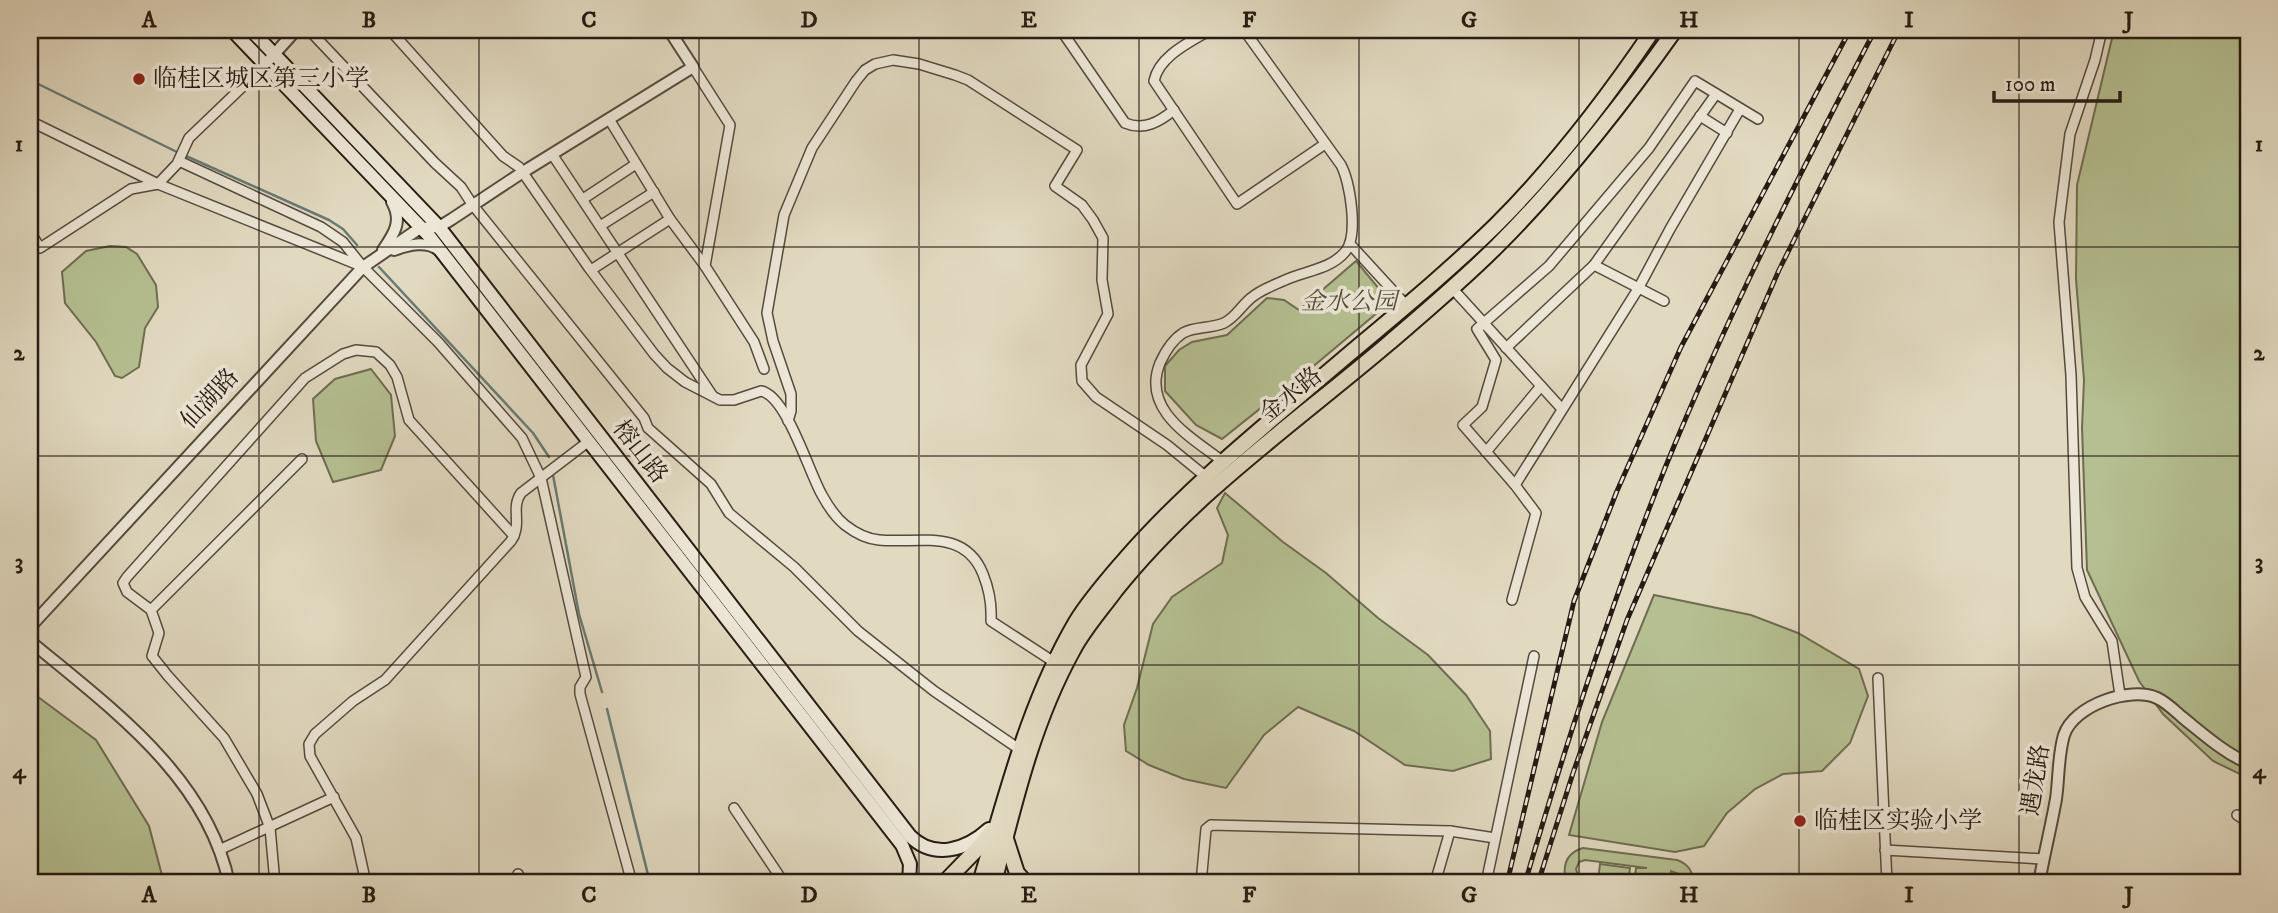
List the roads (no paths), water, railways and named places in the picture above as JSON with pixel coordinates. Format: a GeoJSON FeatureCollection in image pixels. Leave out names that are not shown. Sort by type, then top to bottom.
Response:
{"type":"FeatureCollection","features":[{"type":"Feature","properties":{"kind":"main road","name":"榕山路"},"geometry":{"type":"LineString","coordinates":[[232,30],[441,251],[902,845],[910,864],[909,883]]}},
{"type":"Feature","properties":{"kind":"main road","name":"榕山路"},"geometry":{"type":"LineString","coordinates":[[251,30],[444,232],[910,836],[926,847],[947,850],[974,842],[999,819]]}},
{"type":"Feature","properties":{"kind":"main road","name":"金水路"},"geometry":{"type":"LineString","coordinates":[[980,883],[1035,703],[1077,621],[1102,586],[1164,516],[1205,476],[1406,305],[1496,224],[1612,91],[1653,30]]}},
{"type":"Feature","properties":{"kind":"main road","name":"金水路"},"geometry":{"type":"LineString","coordinates":[[994,883],[1021,779],[1062,672],[1073,648],[1139,561],[1230,473],[1390,342],[1496,247],[1607,122],[1675,30]]}},
{"type":"Feature","properties":{"kind":"main road"},"geometry":{"type":"LineString","coordinates":[[944,883],[982,845],[999,819]]}},
{"type":"Feature","properties":{"kind":"main road"},"geometry":{"type":"LineString","coordinates":[[1006,838],[1017,873],[1026,883]]}},
{"type":"Feature","properties":{"kind":"street"},"geometry":{"type":"LineString","coordinates":[[30,232],[40,248],[131,189],[158,184],[179,161],[189,138],[265,65],[296,30]]}},
{"type":"Feature","properties":{"kind":"street"},"geometry":{"type":"LineString","coordinates":[[309,30],[461,187],[644,418],[648,428],[711,484],[729,513],[794,567],[858,631],[934,691],[1019,749]]}},
{"type":"Feature","properties":{"kind":"street"},"geometry":{"type":"LineString","coordinates":[[390,30],[503,156],[519,167],[592,270],[667,368],[685,382],[726,402],[765,391],[772,395],[803,449],[820,493],[842,523],[855,532],[877,540],[943,541],[966,551],[976,559],[986,580],[992,621],[1054,662]]}},
{"type":"Feature","properties":{"kind":"street"},"geometry":{"type":"LineString","coordinates":[[669,30],[730,125],[705,266]]}},
{"type":"Feature","properties":{"kind":"street"},"geometry":{"type":"LineString","coordinates":[[1061,30],[1125,123],[1141,127],[1150,125],[1174,110]]}},
{"type":"Feature","properties":{"kind":"street"},"geometry":{"type":"LineString","coordinates":[[1210,30],[1171,55],[1155,74],[1154,81],[1237,204],[1325,144]]}},
{"type":"Feature","properties":{"kind":"street"},"geometry":{"type":"LineString","coordinates":[[1222,461],[1178,427],[1165,414],[1158,401],[1156,386],[1159,365],[1166,351],[1185,331],[1223,324],[1257,293],[1325,266],[1346,251],[1350,244],[1351,201],[1347,177],[1244,30]]}},
{"type":"Feature","properties":{"kind":"street"},"geometry":{"type":"LineString","coordinates":[[2102,30],[2095,60],[2070,134],[2059,222],[2071,375],[2077,568],[2085,597],[2112,641],[2120,695]]}},
{"type":"Feature","properties":{"kind":"street"},"geometry":{"type":"LineString","coordinates":[[788,421],[791,394],[767,313],[784,215],[812,148],[856,81],[875,64],[893,60],[919,64],[968,80],[1077,150],[1055,186],[1082,205],[1103,238],[1102,280],[1108,307],[1106,319],[1081,365],[1082,381],[1096,397],[1167,445],[1205,476]]}},
{"type":"Feature","properties":{"kind":"street"},"geometry":{"type":"LineString","coordinates":[[420,228],[444,232],[452,219],[472,204],[693,66]]}},
{"type":"Feature","properties":{"kind":"street"},"geometry":{"type":"LineString","coordinates":[[1513,600],[1536,513],[1463,425],[1482,407],[1496,360],[1477,329],[1549,266],[1649,148],[1695,81],[1758,119]]}},
{"type":"Feature","properties":{"kind":"street"},"geometry":{"type":"LineString","coordinates":[[1506,348],[1594,265],[1716,94]]}},
{"type":"Feature","properties":{"kind":"street"},"geometry":{"type":"LineString","coordinates":[[1515,485],[1638,289],[1740,109]]}},
{"type":"Feature","properties":{"kind":"street"},"geometry":{"type":"LineString","coordinates":[[1700,116],[1727,133]]}},
{"type":"Feature","properties":{"kind":"street"},"geometry":{"type":"LineString","coordinates":[[609,119],[670,219],[705,266],[754,342],[764,369]]}},
{"type":"Feature","properties":{"kind":"street"},"geometry":{"type":"LineString","coordinates":[[30,121],[158,184],[363,267]]}},
{"type":"Feature","properties":{"kind":"street"},"geometry":{"type":"LineString","coordinates":[[552,154],[713,397]]}},
{"type":"Feature","properties":{"kind":"street"},"geometry":{"type":"LineString","coordinates":[[179,161],[329,231],[343,242],[363,267],[438,342],[517,431],[541,478],[586,677],[580,687],[580,694],[632,883]]}},
{"type":"Feature","properties":{"kind":"street"},"geometry":{"type":"LineString","coordinates":[[583,199],[636,164]]}},
{"type":"Feature","properties":{"kind":"street"},"geometry":{"type":"LineString","coordinates":[[600,226],[654,192]]}},
{"type":"Feature","properties":{"kind":"street"},"geometry":{"type":"LineString","coordinates":[[378,256],[395,233],[398,219],[397,210],[387,193]]}},
{"type":"Feature","properties":{"kind":"street"},"geometry":{"type":"LineString","coordinates":[[427,214],[439,220],[452,219]]}},
{"type":"Feature","properties":{"kind":"street"},"geometry":{"type":"LineString","coordinates":[[592,270],[670,219]]}},
{"type":"Feature","properties":{"kind":"street","name":"仙湖路"},"geometry":{"type":"LineString","coordinates":[[30,627],[363,267],[420,228]]}},
{"type":"Feature","properties":{"kind":"street"},"geometry":{"type":"LineString","coordinates":[[378,256],[418,244],[433,246],[441,251]]}},
{"type":"Feature","properties":{"kind":"street"},"geometry":{"type":"LineString","coordinates":[[1350,244],[1406,305]]}},
{"type":"Feature","properties":{"kind":"street"},"geometry":{"type":"LineString","coordinates":[[1594,265],[1664,301]]}},
{"type":"Feature","properties":{"kind":"street"},"geometry":{"type":"LineString","coordinates":[[1452,288],[1562,409]]}},
{"type":"Feature","properties":{"kind":"street"},"geometry":{"type":"LineString","coordinates":[[275,883],[270,828],[257,794],[229,744],[152,656],[159,633],[151,610],[125,589],[123,583],[127,577],[305,378],[321,366],[356,350],[376,352],[390,365],[402,389],[409,420],[514,536]]}},
{"type":"Feature","properties":{"kind":"street"},"geometry":{"type":"LineString","coordinates":[[1486,452],[1541,386]]}},
{"type":"Feature","properties":{"kind":"street"},"geometry":{"type":"LineString","coordinates":[[366,883],[356,838],[310,756],[308,750],[311,739],[353,701],[385,680],[514,536],[518,527],[517,500],[522,493],[589,441]]}},
{"type":"Feature","properties":{"kind":"street"},"geometry":{"type":"LineString","coordinates":[[151,610],[302,460]]}},
{"type":"Feature","properties":{"kind":"street"},"geometry":{"type":"LineString","coordinates":[[30,641],[131,727],[172,771],[201,812],[219,850],[229,883]]}},
{"type":"Feature","properties":{"kind":"street"},"geometry":{"type":"LineString","coordinates":[[1486,883],[1534,656]]}},
{"type":"Feature","properties":{"kind":"street"},"geometry":{"type":"LineString","coordinates":[[1878,678],[1886,883]]}},
{"type":"Feature","properties":{"kind":"street","name":"遇龙路"},"geometry":{"type":"LineString","coordinates":[[2039,883],[2065,734],[2074,720],[2088,710],[2120,695],[2137,693],[2160,699],[2216,743],[2248,763]]}},
{"type":"Feature","properties":{"kind":"street"},"geometry":{"type":"LineString","coordinates":[[219,850],[334,797]]}},
{"type":"Feature","properties":{"kind":"street"},"geometry":{"type":"LineString","coordinates":[[734,808],[784,883]]}},
{"type":"Feature","properties":{"kind":"street"},"geometry":{"type":"LineString","coordinates":[[2238,815],[2248,822]]}},
{"type":"Feature","properties":{"kind":"street"},"geometry":{"type":"LineString","coordinates":[[1201,883],[1206,830],[1210,825],[1450,831],[1495,838]]}},
{"type":"Feature","properties":{"kind":"street"},"geometry":{"type":"LineString","coordinates":[[1435,883],[1450,831]]}},
{"type":"Feature","properties":{"kind":"street"},"geometry":{"type":"LineString","coordinates":[[1885,850],[2043,859]]}},
{"type":"Feature","properties":{"kind":"street"},"geometry":{"type":"LineString","coordinates":[[1400,883],[1401,880],[1422,883]]}},
{"type":"Feature","properties":{"kind":"waterway"},"geometry":{"type":"LineString","coordinates":[[30,80],[179,153]]}},
{"type":"Feature","properties":{"kind":"waterway"},"geometry":{"type":"LineString","coordinates":[[186,156],[329,220],[343,229],[357,245]]}},
{"type":"Feature","properties":{"kind":"waterway"},"geometry":{"type":"LineString","coordinates":[[379,267],[533,433],[549,457]]}},
{"type":"Feature","properties":{"kind":"waterway"},"geometry":{"type":"LineString","coordinates":[[553,475],[579,614],[602,692]]}},
{"type":"Feature","properties":{"kind":"waterway"},"geometry":{"type":"LineString","coordinates":[[607,709],[650,883]]}},
{"type":"Feature","properties":{"kind":"railway"},"geometry":{"type":"LineString","coordinates":[[1507,883],[1574,601],[1617,491],[1681,347],[1850,30]]}},
{"type":"Feature","properties":{"kind":"railway"},"geometry":{"type":"LineString","coordinates":[[1525,883],[1590,674],[1665,468],[1713,356],[1765,246],[1875,30]]}},
{"type":"Feature","properties":{"kind":"railway"},"geometry":{"type":"LineString","coordinates":[[1538,883],[1573,773],[1627,620],[1779,270],[1899,30]]}},
{"type":"Feature","properties":{"kind":"place","name":"临桂区城区第三小学"},"geometry":{"type":"Point","coordinates":[139,79]}},
{"type":"Feature","properties":{"kind":"place","name":"临桂区实验小学"},"geometry":{"type":"Point","coordinates":[1800,821]}},
{"type":"Feature","properties":{"kind":"park label","name":"金水公园"},"geometry":{"type":"Point","coordinates":[1349,302]}}]}
